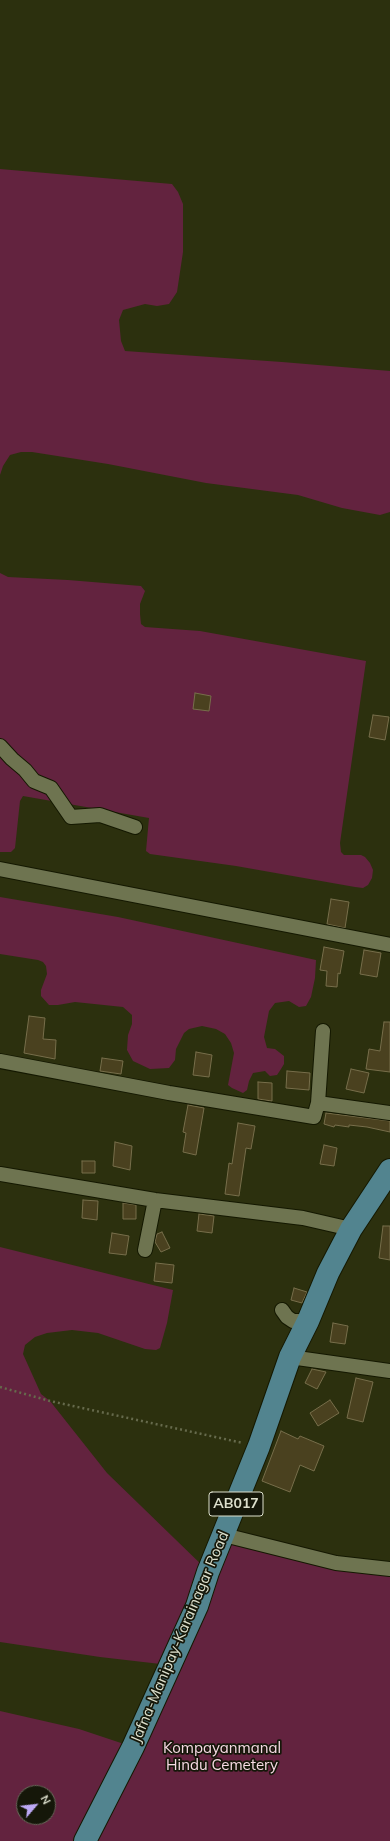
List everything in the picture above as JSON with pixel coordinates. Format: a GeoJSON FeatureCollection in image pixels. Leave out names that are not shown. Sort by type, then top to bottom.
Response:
{"type":"FeatureCollection","features":[{"type":"Feature","properties":{"kind":"main road","name":"Jafna-Manipay-Karainagar Road"},"geometry":{"type":"LineString","coordinates":[[85,1841],[133,1747],[197,1606],[208,1572],[259,1446],[290,1357],[308,1321],[328,1273],[351,1229],[390,1170]]}},
{"type":"Feature","properties":{"kind":"street"},"geometry":{"type":"LineString","coordinates":[[0,746],[34,780],[51,788],[71,817],[100,815],[135,826]]}},
{"type":"Feature","properties":{"kind":"street"},"geometry":{"type":"LineString","coordinates":[[0,869],[390,945]]}},
{"type":"Feature","properties":{"kind":"street"},"geometry":{"type":"LineString","coordinates":[[0,1061],[169,1093],[314,1117],[318,1103],[323,1031]]}},
{"type":"Feature","properties":{"kind":"street"},"geometry":{"type":"LineString","coordinates":[[318,1103],[390,1113]]}},
{"type":"Feature","properties":{"kind":"street"},"geometry":{"type":"LineString","coordinates":[[0,1174],[155,1200],[302,1218],[351,1229]]}},
{"type":"Feature","properties":{"kind":"street"},"geometry":{"type":"LineString","coordinates":[[145,1250],[155,1200]]}},
{"type":"Feature","properties":{"kind":"street"},"geometry":{"type":"LineString","coordinates":[[282,1310],[287,1317],[293,1320],[308,1321]]}},
{"type":"Feature","properties":{"kind":"street"},"geometry":{"type":"LineString","coordinates":[[290,1357],[390,1371]]}},
{"type":"Feature","properties":{"kind":"street"},"geometry":{"type":"LineString","coordinates":[[224,1535],[336,1563],[390,1569]]}},
{"type":"Feature","properties":{"kind":"path"},"geometry":{"type":"LineString","coordinates":[[0,1387],[50,1401],[259,1446]]}},
{"type":"Feature","properties":{"kind":"green space"},"geometry":{"type":"Polygon","coordinates":[[[0,169],[172,184],[178,192],[183,204],[183,252],[177,292],[169,304],[157,306],[145,304],[123,310],[119,320],[121,341],[125,351],[390,371],[390,512],[380,515],[342,508],[298,495],[206,483],[108,464],[32,452],[21,452],[10,455],[3,466],[0,475],[0,169]]]}},
{"type":"Feature","properties":{"kind":"green space"},"geometry":{"type":"Polygon","coordinates":[[[0,573],[8,577],[141,586],[145,591],[140,604],[140,614],[141,624],[145,627],[200,631],[366,661],[340,843],[341,852],[344,855],[361,855],[370,863],[373,870],[372,878],[368,885],[363,888],[355,887],[236,866],[150,854],[146,851],[149,818],[23,796],[20,801],[15,848],[11,852],[0,852],[0,573]]]}},
{"type":"Feature","properties":{"kind":"green space"},"geometry":{"type":"Polygon","coordinates":[[[0,897],[118,917],[316,960],[315,978],[311,997],[306,1006],[299,1007],[289,1001],[275,1003],[269,1011],[264,1037],[267,1048],[275,1049],[284,1056],[284,1064],[281,1069],[277,1075],[270,1076],[265,1071],[253,1073],[247,1090],[243,1093],[232,1088],[228,1085],[234,1053],[231,1043],[225,1034],[216,1029],[202,1026],[189,1029],[184,1033],[176,1049],[175,1060],[169,1068],[150,1069],[133,1061],[127,1050],[128,1035],[132,1024],[132,1015],[123,1007],[75,1002],[49,1005],[41,996],[41,990],[47,974],[46,966],[43,962],[0,954],[0,897]]]}},
{"type":"Feature","properties":{"kind":"green space","name":"Kompayanmanal Hindu Cemetery"},"geometry":{"type":"Polygon","coordinates":[[[0,1247],[173,1290],[167,1323],[160,1348],[156,1350],[145,1349],[98,1333],[72,1330],[47,1333],[35,1337],[25,1345],[23,1354],[41,1394],[50,1401],[107,1473],[208,1571],[224,1535],[390,1569],[390,1841],[0,1841],[0,1711],[79,1729],[133,1747],[169,1665],[100,1657],[0,1642],[0,1247]]]}},
{"type":"Feature","properties":{"kind":"building"},"geometry":{"type":"Polygon","coordinates":[[[195,693],[211,696],[209,711],[193,709],[195,693]]]}},
{"type":"Feature","properties":{"kind":"building"},"geometry":{"type":"Polygon","coordinates":[[[373,715],[389,717],[385,740],[369,737],[373,715]]]}},
{"type":"Feature","properties":{"kind":"building"},"geometry":{"type":"Polygon","coordinates":[[[331,899],[349,902],[345,928],[327,924],[331,899]]]}},
{"type":"Feature","properties":{"kind":"building"},"geometry":{"type":"Polygon","coordinates":[[[324,947],[344,951],[340,974],[338,973],[337,987],[326,986],[327,971],[320,970],[324,947]]]}},
{"type":"Feature","properties":{"kind":"building"},"geometry":{"type":"Polygon","coordinates":[[[364,950],[381,953],[377,977],[360,974],[364,950]]]}},
{"type":"Feature","properties":{"kind":"building"},"geometry":{"type":"Polygon","coordinates":[[[29,1016],[45,1018],[43,1039],[56,1040],[55,1059],[24,1053],[29,1016]]]}},
{"type":"Feature","properties":{"kind":"building"},"geometry":{"type":"Polygon","coordinates":[[[384,1022],[390,1022],[390,1072],[366,1069],[369,1049],[380,1051],[384,1022]]]}},
{"type":"Feature","properties":{"kind":"building"},"geometry":{"type":"Polygon","coordinates":[[[196,1052],[212,1055],[209,1077],[193,1075],[196,1052]]]}},
{"type":"Feature","properties":{"kind":"building"},"geometry":{"type":"Polygon","coordinates":[[[102,1058],[123,1061],[121,1074],[100,1071],[102,1058]]]}},
{"type":"Feature","properties":{"kind":"building"},"geometry":{"type":"Polygon","coordinates":[[[351,1069],[369,1073],[364,1093],[346,1089],[351,1069]]]}},
{"type":"Feature","properties":{"kind":"building"},"geometry":{"type":"Polygon","coordinates":[[[287,1071],[310,1073],[309,1090],[286,1088],[287,1071]]]}},
{"type":"Feature","properties":{"kind":"building"},"geometry":{"type":"Polygon","coordinates":[[[258,1082],[272,1083],[272,1101],[258,1099],[258,1082]]]}},
{"type":"Feature","properties":{"kind":"building"},"geometry":{"type":"Polygon","coordinates":[[[188,1105],[204,1108],[196,1155],[183,1152],[186,1133],[183,1132],[188,1105]]]}},
{"type":"Feature","properties":{"kind":"building"},"geometry":{"type":"Polygon","coordinates":[[[326,1113],[390,1121],[390,1132],[349,1125],[349,1127],[335,1125],[334,1127],[324,1124],[326,1113]]]}},
{"type":"Feature","properties":{"kind":"building"},"geometry":{"type":"Polygon","coordinates":[[[238,1123],[255,1126],[251,1149],[246,1148],[239,1196],[225,1194],[229,1163],[232,1164],[238,1123]]]}},
{"type":"Feature","properties":{"kind":"building"},"geometry":{"type":"Polygon","coordinates":[[[115,1142],[132,1146],[130,1170],[113,1166],[115,1142]]]}},
{"type":"Feature","properties":{"kind":"building"},"geometry":{"type":"Polygon","coordinates":[[[324,1145],[337,1148],[334,1166],[320,1164],[324,1145]]]}},
{"type":"Feature","properties":{"kind":"building"},"geometry":{"type":"Polygon","coordinates":[[[82,1161],[95,1161],[95,1173],[82,1173],[82,1161]]]}},
{"type":"Feature","properties":{"kind":"building"},"geometry":{"type":"Polygon","coordinates":[[[83,1200],[98,1201],[97,1220],[82,1218],[83,1200]]]}},
{"type":"Feature","properties":{"kind":"building"},"geometry":{"type":"Polygon","coordinates":[[[123,1203],[136,1205],[136,1219],[123,1219],[123,1203]]]}},
{"type":"Feature","properties":{"kind":"building"},"geometry":{"type":"Polygon","coordinates":[[[199,1214],[214,1216],[212,1233],[197,1231],[199,1214]]]}},
{"type":"Feature","properties":{"kind":"building"},"geometry":{"type":"Polygon","coordinates":[[[383,1226],[390,1226],[390,1260],[379,1258],[383,1226]]]}},
{"type":"Feature","properties":{"kind":"building"},"geometry":{"type":"Polygon","coordinates":[[[162,1232],[170,1248],[161,1252],[155,1242],[157,1234],[162,1232]]]}},
{"type":"Feature","properties":{"kind":"building"},"geometry":{"type":"Polygon","coordinates":[[[112,1233],[129,1236],[126,1255],[109,1253],[112,1233]]]}},
{"type":"Feature","properties":{"kind":"building"},"geometry":{"type":"Polygon","coordinates":[[[156,1263],[174,1265],[172,1283],[154,1281],[156,1263]]]}},
{"type":"Feature","properties":{"kind":"building"},"geometry":{"type":"Polygon","coordinates":[[[294,1288],[307,1292],[302,1303],[291,1300],[294,1288]]]}},
{"type":"Feature","properties":{"kind":"building"},"geometry":{"type":"Polygon","coordinates":[[[333,1323],[348,1326],[345,1344],[330,1342],[333,1323]]]}},
{"type":"Feature","properties":{"kind":"building"},"geometry":{"type":"Polygon","coordinates":[[[312,1369],[326,1372],[317,1389],[305,1383],[312,1369]]]}},
{"type":"Feature","properties":{"kind":"building"},"geometry":{"type":"Polygon","coordinates":[[[356,1378],[373,1382],[363,1422],[347,1418],[356,1378]]]}},
{"type":"Feature","properties":{"kind":"building"},"geometry":{"type":"Polygon","coordinates":[[[330,1400],[339,1413],[318,1426],[310,1413],[330,1400]]]}},
{"type":"Feature","properties":{"kind":"building"},"geometry":{"type":"Polygon","coordinates":[[[281,1431],[298,1439],[300,1436],[324,1446],[314,1471],[300,1465],[290,1492],[262,1481],[281,1431]]]}}]}
